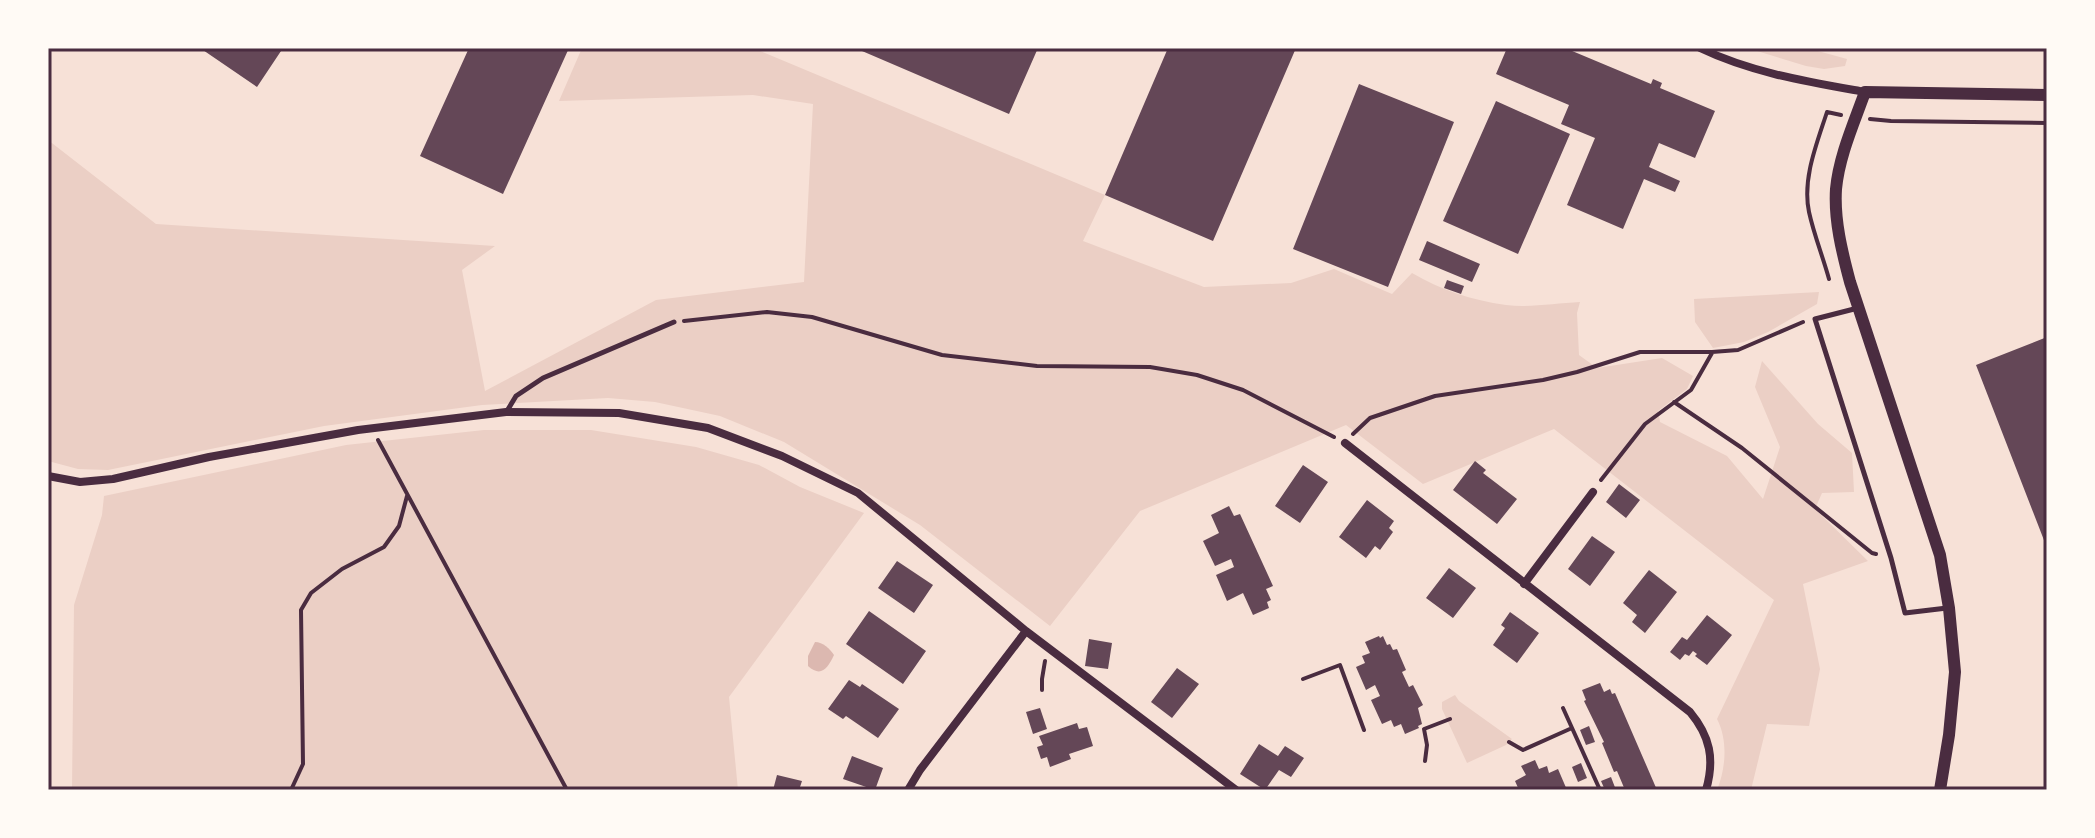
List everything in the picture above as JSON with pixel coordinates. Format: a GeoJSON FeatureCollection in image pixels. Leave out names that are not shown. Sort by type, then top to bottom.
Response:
{"type":"FeatureCollection","features":[{"type":"Feature","properties":{"kind":"street"},"geometry":{"type":"LineString","coordinates":[[1700,48],[1786,78],[1865,92],[2047,95]]}},
{"type":"Feature","properties":{"kind":"street"},"geometry":{"type":"LineString","coordinates":[[1865,92],[1836,188],[1840,243],[1940,555],[1955,672],[1940,790]]}},
{"type":"Feature","properties":{"kind":"street"},"geometry":{"type":"LineString","coordinates":[[48,476],[80,482],[113,479],[209,457],[372,428],[506,412],[619,413],[708,428],[782,456],[858,493],[1026,631],[1236,790]]}},
{"type":"Feature","properties":{"kind":"street"},"geometry":{"type":"LineString","coordinates":[[1345,443],[1690,712],[1702,726],[1710,751],[1706,790]]}},
{"type":"Feature","properties":{"kind":"street"},"geometry":{"type":"LineString","coordinates":[[1524,584],[1593,492]]}},
{"type":"Feature","properties":{"kind":"street"},"geometry":{"type":"LineString","coordinates":[[908,790],[1026,631]]}},
{"type":"Feature","properties":{"kind":"lane"},"geometry":{"type":"LineString","coordinates":[[1859,308],[1815,319],[1891,558],[1905,613],[1949,608]]}},
{"type":"Feature","properties":{"kind":"lane"},"geometry":{"type":"LineString","coordinates":[[506,412],[516,396],[543,378],[674,322]]}},
{"type":"Feature","properties":{"kind":"path"},"geometry":{"type":"LineString","coordinates":[[1827,112],[1811,166],[1808,210],[1829,279]]}},
{"type":"Feature","properties":{"kind":"path"},"geometry":{"type":"LineString","coordinates":[[1891,121],[2047,123]]}},
{"type":"Feature","properties":{"kind":"path"},"geometry":{"type":"LineString","coordinates":[[674,322],[767,312],[812,317],[942,355],[1037,366],[1150,367],[1197,375],[1243,390],[1345,443],[1370,418],[1435,396],[1543,380],[1640,352],[1738,350],[1815,319]]}},
{"type":"Feature","properties":{"kind":"path"},"geometry":{"type":"LineString","coordinates":[[1593,492],[1645,424],[1691,390],[1712,352]]}},
{"type":"Feature","properties":{"kind":"path"},"geometry":{"type":"LineString","coordinates":[[1674,402],[1742,448],[1872,553],[1891,558]]}},
{"type":"Feature","properties":{"kind":"path"},"geometry":{"type":"LineString","coordinates":[[372,428],[567,790]]}},
{"type":"Feature","properties":{"kind":"path"},"geometry":{"type":"LineString","coordinates":[[291,790],[303,764],[301,610],[311,593],[342,569],[384,547],[399,526],[407,494]]}},
{"type":"Feature","properties":{"kind":"path"},"geometry":{"type":"LineString","coordinates":[[1042,690],[1046,660]]}},
{"type":"Feature","properties":{"kind":"path"},"geometry":{"type":"LineString","coordinates":[[1303,679],[1340,665],[1364,730]]}},
{"type":"Feature","properties":{"kind":"path"},"geometry":{"type":"LineString","coordinates":[[1563,708],[1600,790]]}},
{"type":"Feature","properties":{"kind":"path"},"geometry":{"type":"LineString","coordinates":[[1425,761],[1427,745],[1424,729],[1450,719]]}},
{"type":"Feature","properties":{"kind":"path"},"geometry":{"type":"LineString","coordinates":[[1509,742],[1523,750],[1572,728]]}},
{"type":"Feature","properties":{"kind":"shaded area"},"geometry":{"type":"Polygon","coordinates":[[[582,48],[753,48],[1105,195],[1083,241],[1204,287],[1291,283],[1334,269],[1392,294],[1412,273],[1445,289],[1493,303],[1524,306],[1580,302],[1577,313],[1579,355],[1597,368],[1662,358],[1693,376],[1687,389],[1658,411],[1660,422],[1727,456],[1763,499],[1780,447],[1755,387],[1762,361],[1818,424],[1852,453],[1854,492],[1822,493],[1815,509],[1868,561],[1803,584],[1820,669],[1809,726],[1767,724],[1751,790],[1717,790],[1724,754],[1723,736],[1717,719],[1774,600],[1554,429],[1423,484],[1346,425],[1140,511],[1050,626],[920,525],[784,442],[720,416],[655,402],[608,398],[482,405],[324,426],[108,470],[78,469],[48,461],[48,140],[156,224],[495,246],[462,270],[485,391],[656,300],[804,282],[813,104],[753,95],[559,101],[582,48]]]}},
{"type":"Feature","properties":{"kind":"shaded area"},"geometry":{"type":"Polygon","coordinates":[[[1747,48],[1807,48],[1847,59],[1845,66],[1824,69],[1747,48]]]}},
{"type":"Feature","properties":{"kind":"shaded area"},"geometry":{"type":"Polygon","coordinates":[[[1819,292],[1817,304],[1744,342],[1713,348],[1695,322],[1694,299],[1819,292]]]}},
{"type":"Feature","properties":{"kind":"shaded area"},"geometry":{"type":"Polygon","coordinates":[[[484,430],[591,430],[696,447],[759,465],[800,487],[864,513],[729,697],[738,790],[72,790],[74,605],[102,515],[104,496],[346,445],[484,430]]]}},
{"type":"Feature","properties":{"kind":"shaded area"},"geometry":{"type":"Polygon","coordinates":[[[815,642],[826,646],[834,655],[827,667],[820,671],[808,666],[808,656],[815,642]]]}},
{"type":"Feature","properties":{"kind":"shaded area"},"geometry":{"type":"Polygon","coordinates":[[[1455,695],[1512,739],[1506,745],[1467,763],[1442,709],[1442,702],[1455,695]]]}},
{"type":"Feature","properties":{"kind":"building"},"geometry":{"type":"Polygon","coordinates":[[[200,48],[283,48],[257,87],[200,48]]]}},
{"type":"Feature","properties":{"kind":"building"},"geometry":{"type":"Polygon","coordinates":[[[469,48],[569,48],[503,194],[420,156],[469,48]]]}},
{"type":"Feature","properties":{"kind":"building"},"geometry":{"type":"Polygon","coordinates":[[[855,48],[1038,48],[1009,114],[855,48]]]}},
{"type":"Feature","properties":{"kind":"building"},"geometry":{"type":"Polygon","coordinates":[[[1168,48],[1296,48],[1213,241],[1105,195],[1168,48]]]}},
{"type":"Feature","properties":{"kind":"building"},"geometry":{"type":"Polygon","coordinates":[[[1507,48],[1565,48],[1651,84],[1653,79],[1662,83],[1660,88],[1715,111],[1695,158],[1659,143],[1649,167],[1680,181],[1675,192],[1644,179],[1623,229],[1567,205],[1595,138],[1561,124],[1569,105],[1496,74],[1507,48]]]}},
{"type":"Feature","properties":{"kind":"building"},"geometry":{"type":"Polygon","coordinates":[[[1359,84],[1454,122],[1388,287],[1293,249],[1359,84]]]}},
{"type":"Feature","properties":{"kind":"building"},"geometry":{"type":"Polygon","coordinates":[[[1496,101],[1570,134],[1518,254],[1443,221],[1496,101]]]}},
{"type":"Feature","properties":{"kind":"building"},"geometry":{"type":"Polygon","coordinates":[[[1427,241],[1480,264],[1472,282],[1419,260],[1427,241]]]}},
{"type":"Feature","properties":{"kind":"building"},"geometry":{"type":"Polygon","coordinates":[[[1447,280],[1464,286],[1461,294],[1444,288],[1447,280]]]}},
{"type":"Feature","properties":{"kind":"building"},"geometry":{"type":"Polygon","coordinates":[[[2047,337],[2047,548],[1976,365],[2047,337]]]}},
{"type":"Feature","properties":{"kind":"building"},"geometry":{"type":"Polygon","coordinates":[[[1475,461],[1486,470],[1483,473],[1517,499],[1497,524],[1453,490],[1475,461]]]}},
{"type":"Feature","properties":{"kind":"building"},"geometry":{"type":"Polygon","coordinates":[[[1303,465],[1328,482],[1300,523],[1275,506],[1303,465]]]}},
{"type":"Feature","properties":{"kind":"building"},"geometry":{"type":"Polygon","coordinates":[[[1619,484],[1640,500],[1626,518],[1606,502],[1619,484]]]}},
{"type":"Feature","properties":{"kind":"building"},"geometry":{"type":"Polygon","coordinates":[[[1367,500],[1394,521],[1389,528],[1393,532],[1380,550],[1375,546],[1366,558],[1339,537],[1367,500]]]}},
{"type":"Feature","properties":{"kind":"building"},"geometry":{"type":"Polygon","coordinates":[[[1229,506],[1234,516],[1240,514],[1273,586],[1266,589],[1271,600],[1267,602],[1269,608],[1253,615],[1243,593],[1227,601],[1216,575],[1234,567],[1231,559],[1215,566],[1203,541],[1219,533],[1211,515],[1229,506]]]}},
{"type":"Feature","properties":{"kind":"building"},"geometry":{"type":"Polygon","coordinates":[[[1592,536],[1615,552],[1590,586],[1568,569],[1592,536]]]}},
{"type":"Feature","properties":{"kind":"building"},"geometry":{"type":"Polygon","coordinates":[[[897,561],[933,585],[914,613],[878,588],[897,561]]]}},
{"type":"Feature","properties":{"kind":"building"},"geometry":{"type":"Polygon","coordinates":[[[1449,568],[1476,588],[1453,618],[1426,598],[1449,568]]]}},
{"type":"Feature","properties":{"kind":"building"},"geometry":{"type":"Polygon","coordinates":[[[1649,570],[1677,592],[1645,633],[1632,622],[1637,615],[1623,603],[1649,570]]]}},
{"type":"Feature","properties":{"kind":"building"},"geometry":{"type":"Polygon","coordinates":[[[869,611],[926,651],[903,684],[846,644],[869,611]]]}},
{"type":"Feature","properties":{"kind":"building"},"geometry":{"type":"Polygon","coordinates":[[[1510,612],[1539,633],[1517,663],[1493,645],[1505,628],[1501,625],[1510,612]]]}},
{"type":"Feature","properties":{"kind":"building"},"geometry":{"type":"Polygon","coordinates":[[[1707,615],[1732,635],[1707,665],[1693,651],[1680,660],[1670,652],[1682,637],[1687,640],[1707,615]]]}},
{"type":"Feature","properties":{"kind":"building"},"geometry":{"type":"Polygon","coordinates":[[[1383,636],[1393,650],[1397,649],[1406,670],[1402,672],[1423,705],[1418,708],[1422,724],[1405,734],[1401,724],[1394,727],[1391,720],[1382,724],[1371,700],[1380,696],[1375,685],[1366,690],[1356,667],[1365,663],[1362,656],[1370,653],[1365,642],[1383,636]]]}},
{"type":"Feature","properties":{"kind":"building"},"geometry":{"type":"Polygon","coordinates":[[[1089,639],[1112,643],[1108,669],[1085,666],[1089,639]]]}},
{"type":"Feature","properties":{"kind":"building"},"geometry":{"type":"Polygon","coordinates":[[[1177,668],[1199,684],[1172,718],[1151,702],[1177,668]]]}},
{"type":"Feature","properties":{"kind":"building"},"geometry":{"type":"Polygon","coordinates":[[[849,680],[860,687],[862,684],[899,709],[878,738],[846,716],[843,719],[828,709],[849,680]]]}},
{"type":"Feature","properties":{"kind":"building"},"geometry":{"type":"Polygon","coordinates":[[[1600,683],[1604,692],[1610,689],[1612,694],[1615,693],[1657,790],[1625,790],[1617,771],[1614,772],[1582,690],[1600,683]]]}},
{"type":"Feature","properties":{"kind":"building"},"geometry":{"type":"Polygon","coordinates":[[[1040,708],[1047,729],[1033,734],[1026,712],[1040,708]]]}},
{"type":"Feature","properties":{"kind":"building"},"geometry":{"type":"Polygon","coordinates":[[[1077,723],[1079,729],[1087,727],[1093,746],[1069,754],[1071,759],[1050,767],[1047,757],[1041,759],[1037,747],[1043,745],[1039,736],[1077,723]]]}},
{"type":"Feature","properties":{"kind":"building"},"geometry":{"type":"Polygon","coordinates":[[[1589,726],[1595,742],[1586,745],[1580,730],[1589,726]]]}},
{"type":"Feature","properties":{"kind":"building"},"geometry":{"type":"Polygon","coordinates":[[[1259,744],[1278,756],[1285,746],[1304,758],[1291,777],[1279,770],[1265,790],[1240,774],[1259,744]]]}},
{"type":"Feature","properties":{"kind":"building"},"geometry":{"type":"Polygon","coordinates":[[[852,756],[883,768],[875,790],[843,779],[852,756]]]}},
{"type":"Feature","properties":{"kind":"building"},"geometry":{"type":"Polygon","coordinates":[[[1535,760],[1539,769],[1547,766],[1549,773],[1558,769],[1567,790],[1519,790],[1515,781],[1526,775],[1521,766],[1535,760]]]}},
{"type":"Feature","properties":{"kind":"building"},"geometry":{"type":"Polygon","coordinates":[[[1581,763],[1587,778],[1578,782],[1572,767],[1581,763]]]}},
{"type":"Feature","properties":{"kind":"building"},"geometry":{"type":"Polygon","coordinates":[[[777,775],[802,781],[799,790],[773,790],[777,775]]]}},
{"type":"Feature","properties":{"kind":"building"},"geometry":{"type":"Polygon","coordinates":[[[1611,777],[1616,790],[1605,790],[1601,781],[1611,777]]]}}]}
